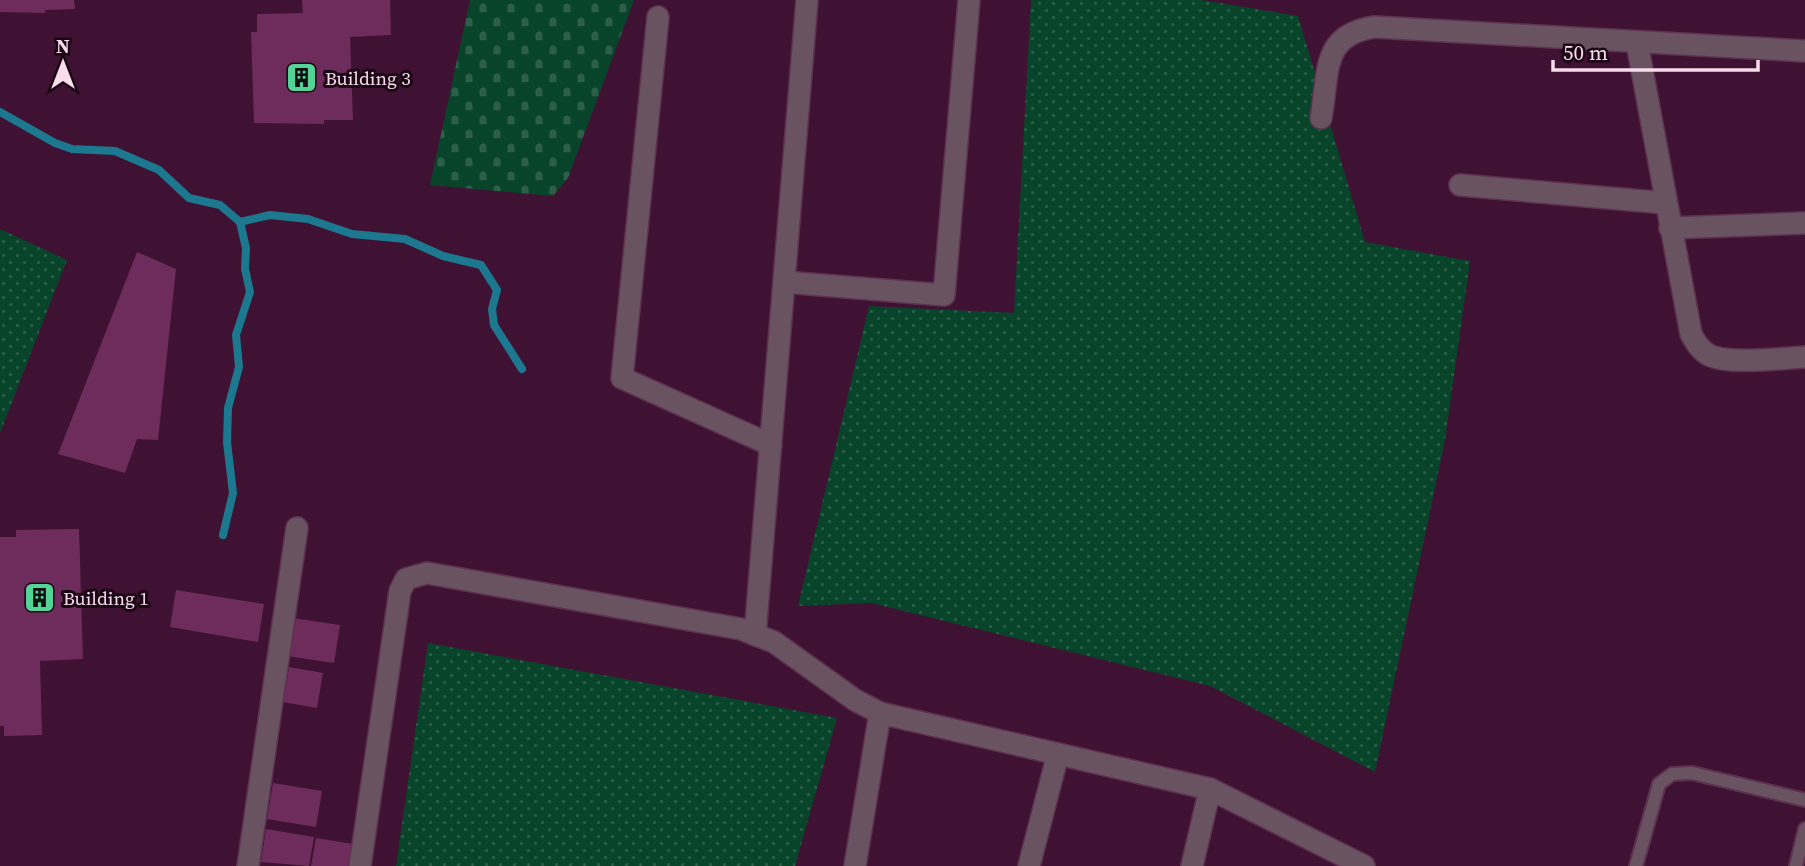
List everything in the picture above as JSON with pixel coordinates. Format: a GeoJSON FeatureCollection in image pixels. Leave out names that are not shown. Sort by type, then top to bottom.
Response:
{"type":"FeatureCollection","features":[{"type":"Feature","properties":{"kind":"street"},"geometry":{"type":"LineString","coordinates":[[755,635],[807,0]]}},
{"type":"Feature","properties":{"kind":"street"},"geometry":{"type":"LineString","coordinates":[[784,282],[944,295],[969,0]]}},
{"type":"Feature","properties":{"kind":"street"},"geometry":{"type":"LineString","coordinates":[[658,17],[622,378],[771,445]]}},
{"type":"Feature","properties":{"kind":"street"},"geometry":{"type":"LineString","coordinates":[[1321,118],[1333,51],[1346,34],[1375,27],[1805,51]]}},
{"type":"Feature","properties":{"kind":"street"},"geometry":{"type":"LineString","coordinates":[[1637,43],[1691,334],[1698,347],[1711,356],[1728,359],[1805,357]]}},
{"type":"Feature","properties":{"kind":"street"},"geometry":{"type":"LineString","coordinates":[[1460,185],[1666,203]]}},
{"type":"Feature","properties":{"kind":"street"},"geometry":{"type":"LineString","coordinates":[[1670,228],[1805,223]]}},
{"type":"Feature","properties":{"kind":"street"},"geometry":{"type":"LineString","coordinates":[[248,866],[297,528]]}},
{"type":"Feature","properties":{"kind":"street"},"geometry":{"type":"LineString","coordinates":[[360,866],[400,592],[406,579],[427,573],[741,629],[774,642],[855,700],[880,713],[1210,789],[1364,866]]}},
{"type":"Feature","properties":{"kind":"street"},"geometry":{"type":"LineString","coordinates":[[855,866],[880,713]]}},
{"type":"Feature","properties":{"kind":"street"},"geometry":{"type":"LineString","coordinates":[[1029,866],[1058,754]]}},
{"type":"Feature","properties":{"kind":"street"},"geometry":{"type":"LineString","coordinates":[[1192,866],[1210,789]]}},
{"type":"Feature","properties":{"kind":"lane"},"geometry":{"type":"LineString","coordinates":[[1636,866],[1659,784],[1672,774],[1692,773],[1805,800]]}},
{"type":"Feature","properties":{"kind":"lane"},"geometry":{"type":"LineString","coordinates":[[1796,866],[1805,829]]}},
{"type":"Feature","properties":{"kind":"green space"},"geometry":{"type":"Polygon","coordinates":[[[470,0],[634,0],[568,178],[553,196],[430,185],[470,0]]]}},
{"type":"Feature","properties":{"kind":"green space"},"geometry":{"type":"Polygon","coordinates":[[[1031,0],[1202,0],[1298,16],[1365,242],[1470,261],[1445,440],[1375,772],[1210,686],[871,603],[798,606],[869,306],[1014,313],[1031,0]]]}},
{"type":"Feature","properties":{"kind":"green space"},"geometry":{"type":"Polygon","coordinates":[[[0,229],[67,260],[0,433],[0,229]]]}},
{"type":"Feature","properties":{"kind":"green space"},"geometry":{"type":"Polygon","coordinates":[[[428,643],[837,718],[795,866],[396,866],[428,643]]]}},
{"type":"Feature","properties":{"kind":"building"},"geometry":{"type":"Polygon","coordinates":[[[0,0],[74,0],[75,9],[45,10],[45,13],[0,12],[0,0]]]}},
{"type":"Feature","properties":{"kind":"building","name":"Building 3"},"geometry":{"type":"Polygon","coordinates":[[[302,0],[390,0],[391,35],[350,37],[353,120],[324,120],[324,124],[254,123],[251,32],[257,32],[257,14],[303,13],[302,0]]]}},
{"type":"Feature","properties":{"kind":"building"},"geometry":{"type":"Polygon","coordinates":[[[137,252],[176,269],[158,440],[137,439],[125,473],[58,454],[137,252]]]}},
{"type":"Feature","properties":{"kind":"building","name":"Building 1"},"geometry":{"type":"Polygon","coordinates":[[[79,529],[83,659],[40,661],[42,735],[4,736],[4,726],[0,726],[0,537],[16,537],[16,530],[79,529]]]}},
{"type":"Feature","properties":{"kind":"building"},"geometry":{"type":"Polygon","coordinates":[[[176,590],[264,604],[258,642],[170,627],[176,590]]]}},
{"type":"Feature","properties":{"kind":"building"},"geometry":{"type":"Polygon","coordinates":[[[293,618],[340,625],[334,663],[287,656],[293,618]]]}},
{"type":"Feature","properties":{"kind":"building"},"geometry":{"type":"Polygon","coordinates":[[[289,667],[323,673],[317,708],[283,702],[289,667]]]}},
{"type":"Feature","properties":{"kind":"building"},"geometry":{"type":"Polygon","coordinates":[[[273,783],[322,791],[316,827],[267,819],[273,783]]]}},
{"type":"Feature","properties":{"kind":"building"},"geometry":{"type":"Polygon","coordinates":[[[266,829],[314,837],[309,866],[261,862],[266,829]]]}},
{"type":"Feature","properties":{"kind":"building"},"geometry":{"type":"Polygon","coordinates":[[[316,838],[360,845],[356,866],[311,866],[316,838]]]}},
{"type":"Feature","properties":{"kind":"waterway"},"geometry":{"type":"LineString","coordinates":[[0,112],[55,143],[72,149],[115,151],[159,170],[189,198],[220,205],[240,222],[246,248],[245,269],[250,292],[236,335],[239,367],[228,408],[227,442],[233,493],[223,535]]}},
{"type":"Feature","properties":{"kind":"waterway"},"geometry":{"type":"LineString","coordinates":[[240,222],[270,215],[308,219],[352,234],[405,239],[443,256],[481,265],[497,290],[492,309],[494,325],[522,369]]}},
{"type":"Feature","properties":{"kind":"place","name":"Building 3"},"geometry":{"type":"Point","coordinates":[302,78]}},
{"type":"Feature","properties":{"kind":"place","name":"Building 1"},"geometry":{"type":"Point","coordinates":[40,598]}}]}
